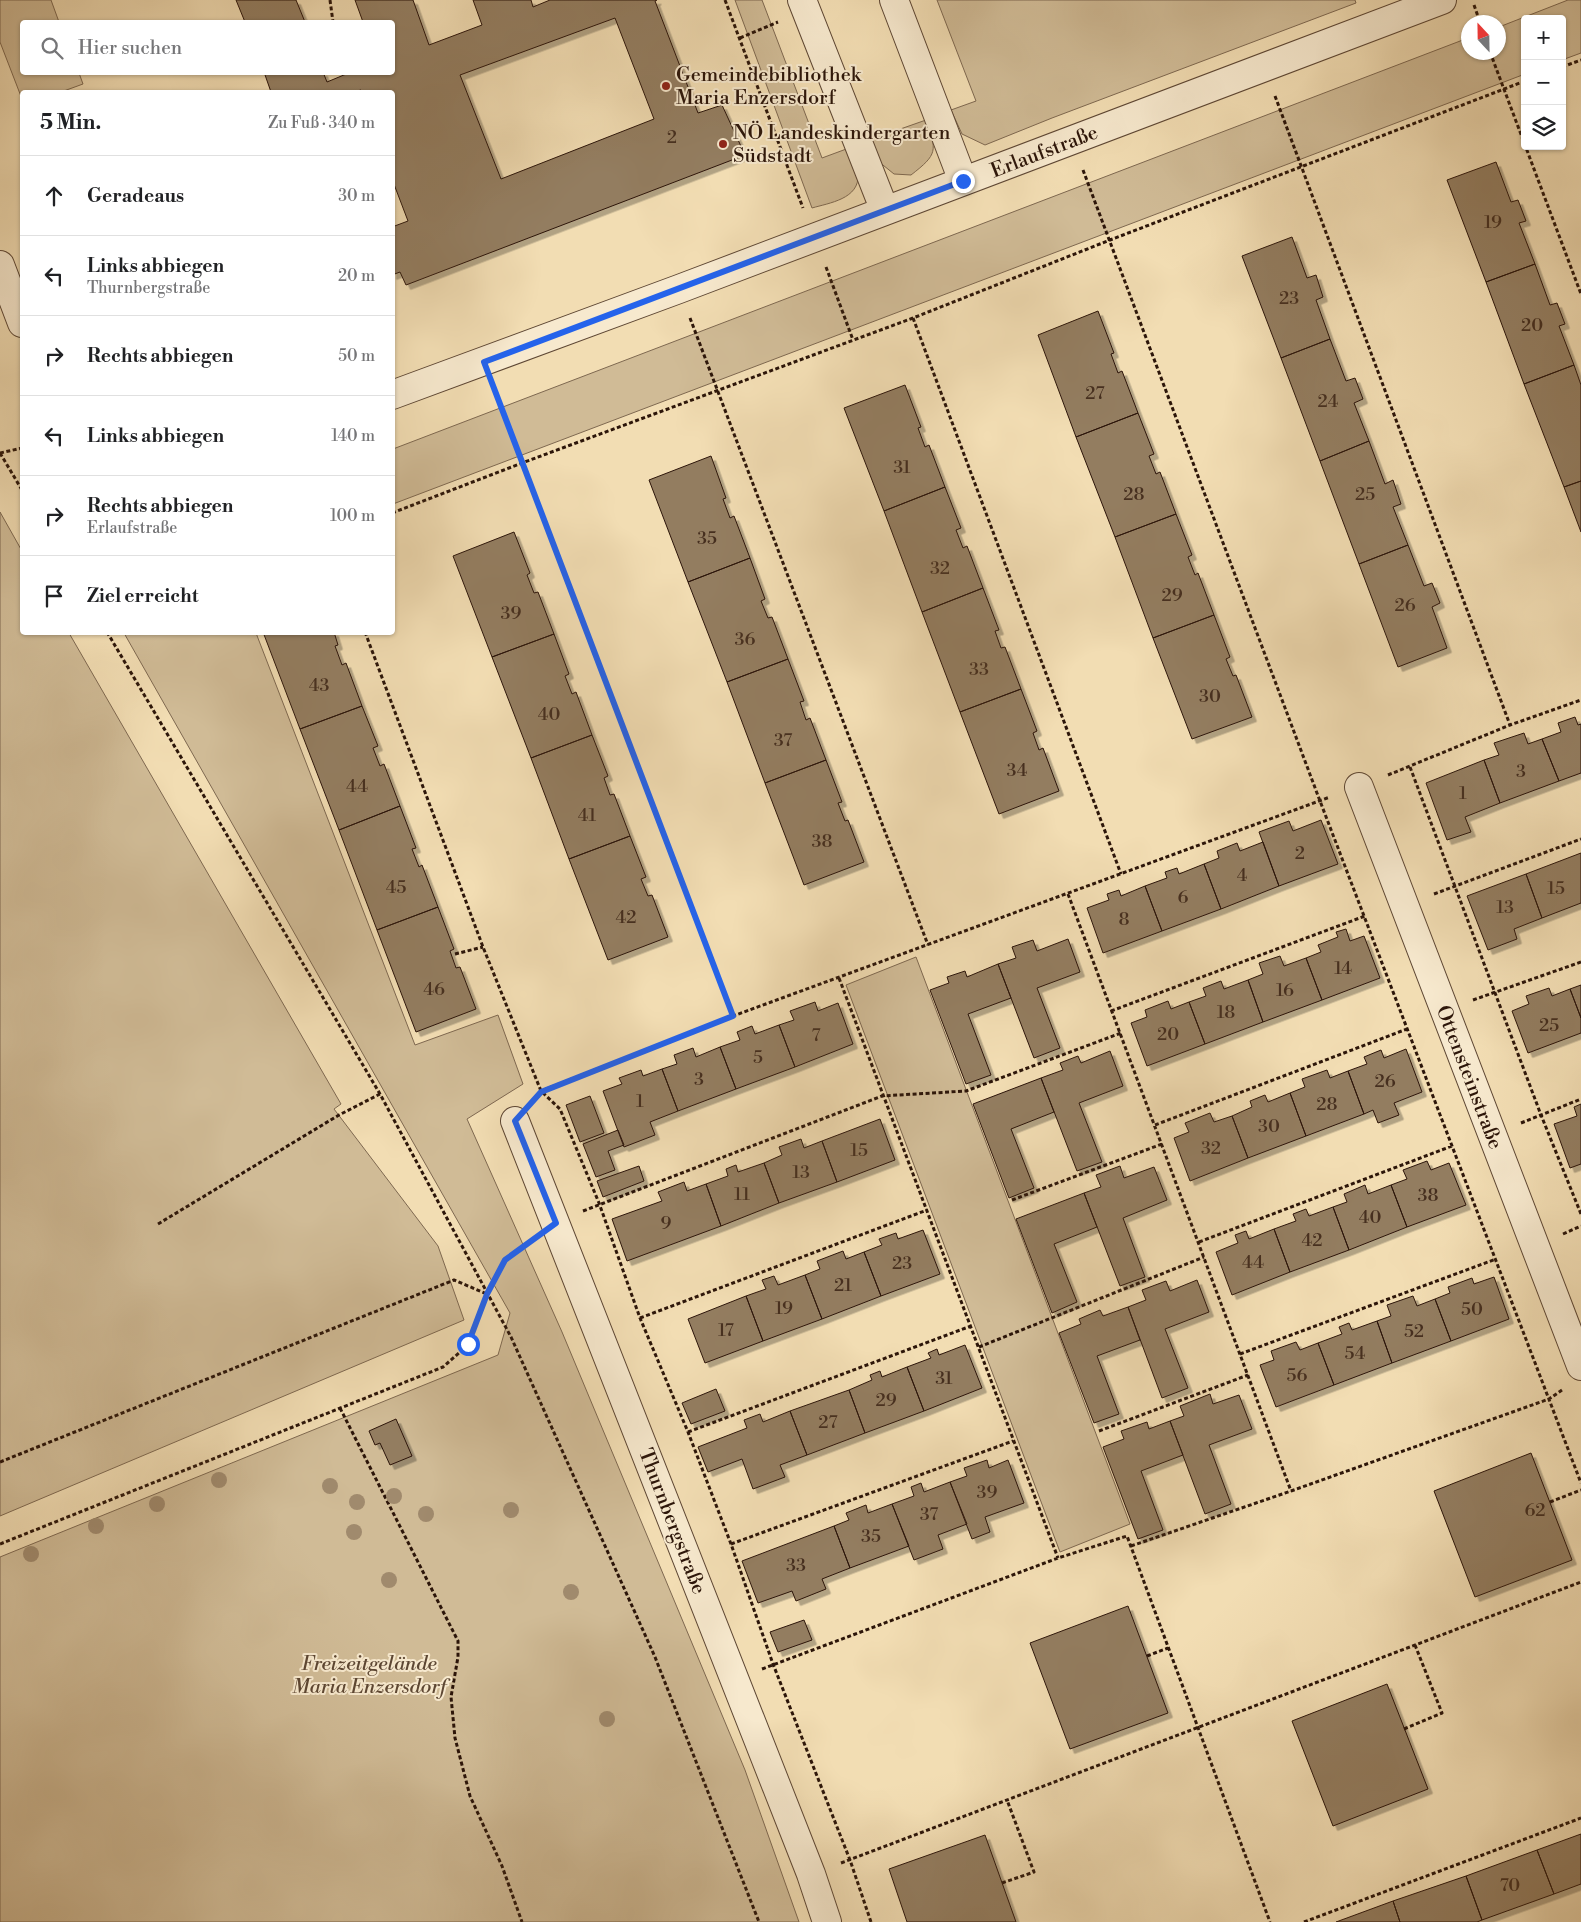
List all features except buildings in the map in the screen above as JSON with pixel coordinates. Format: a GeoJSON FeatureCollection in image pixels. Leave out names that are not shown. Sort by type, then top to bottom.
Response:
{"type":"FeatureCollection","features":[{"type":"Feature","properties":{"kind":"street"},"geometry":{"type":"LineString","coordinates":[[894,0],[963,181]]}},
{"type":"Feature","properties":{"kind":"street","name":"Erlaufstraße"},"geometry":{"type":"LineString","coordinates":[[395,394],[679,289],[1442,0]]}},
{"type":"Feature","properties":{"kind":"street"},"geometry":{"type":"LineString","coordinates":[[804,5],[885,211]]}},
{"type":"Feature","properties":{"kind":"street"},"geometry":{"type":"LineString","coordinates":[[0,265],[20,318]]}},
{"type":"Feature","properties":{"kind":"street","name":"Ottensteinstraße"},"geometry":{"type":"LineString","coordinates":[[1359,787],[1581,1366]]}},
{"type":"Feature","properties":{"kind":"street","name":"Thurnbergstraße"},"geometry":{"type":"LineString","coordinates":[[515,1121],[811,1874],[827,1922]]}},
{"type":"Feature","properties":{"kind":"path"},"geometry":{"type":"LineString","coordinates":[[330,0],[334,20]]}},
{"type":"Feature","properties":{"kind":"path"},"geometry":{"type":"LineString","coordinates":[[725,0],[853,340]]}},
{"type":"Feature","properties":{"kind":"path"},"geometry":{"type":"LineString","coordinates":[[1472,0],[1477,15]]}},
{"type":"Feature","properties":{"kind":"path"},"geometry":{"type":"LineString","coordinates":[[740,38],[804,5]]}},
{"type":"Feature","properties":{"kind":"path"},"geometry":{"type":"LineString","coordinates":[[1493,60],[1502,90],[1581,294]]}},
{"type":"Feature","properties":{"kind":"path"},"geometry":{"type":"LineString","coordinates":[[1566,66],[1581,60]]}},
{"type":"Feature","properties":{"kind":"path"},"geometry":{"type":"LineString","coordinates":[[1264,67],[1510,725]]}},
{"type":"Feature","properties":{"kind":"path"},"geometry":{"type":"LineString","coordinates":[[395,512],[913,318],[1110,240],[1521,83]]}},
{"type":"Feature","properties":{"kind":"path"},"geometry":{"type":"LineString","coordinates":[[1071,140],[1320,801],[1581,1483]]}},
{"type":"Feature","properties":{"kind":"path"},"geometry":{"type":"LineString","coordinates":[[679,289],[928,945]]}},
{"type":"Feature","properties":{"kind":"path"},"geometry":{"type":"LineString","coordinates":[[913,318],[1121,874]]}},
{"type":"Feature","properties":{"kind":"path"},"geometry":{"type":"LineString","coordinates":[[484,362],[733,1016]]}},
{"type":"Feature","properties":{"kind":"path"},"geometry":{"type":"LineString","coordinates":[[20,448],[0,453],[20,487]]}},
{"type":"Feature","properties":{"kind":"path"},"geometry":{"type":"LineString","coordinates":[[109,635],[380,1094],[511,1338],[655,1657],[759,1922]]}},
{"type":"Feature","properties":{"kind":"path"},"geometry":{"type":"LineString","coordinates":[[366,635],[541,1092],[560,1109],[599,1203],[640,1318],[688,1432],[731,1544],[774,1664],[850,1860],[871,1922]]}},
{"type":"Feature","properties":{"kind":"path"},"geometry":{"type":"LineString","coordinates":[[515,1121],[541,1092],[733,1016],[1359,787],[1510,725],[1581,700]]}},
{"type":"Feature","properties":{"kind":"path"},"geometry":{"type":"LineString","coordinates":[[1410,767],[1541,1115],[1581,1214]]}},
{"type":"Feature","properties":{"kind":"path"},"geometry":{"type":"LineString","coordinates":[[1404,905],[1581,839]]}},
{"type":"Feature","properties":{"kind":"path"},"geometry":{"type":"LineString","coordinates":[[1068,894],[1156,1125],[1291,1491]]}},
{"type":"Feature","properties":{"kind":"path"},"geometry":{"type":"LineString","coordinates":[[1111,1011],[1364,916]]}},
{"type":"Feature","properties":{"kind":"path"},"geometry":{"type":"LineString","coordinates":[[455,954],[484,946]]}},
{"type":"Feature","properties":{"kind":"path"},"geometry":{"type":"LineString","coordinates":[[1444,1012],[1494,992],[1581,962]]}},
{"type":"Feature","properties":{"kind":"path"},"geometry":{"type":"LineString","coordinates":[[839,978],[1058,1558]]}},
{"type":"Feature","properties":{"kind":"path"},"geometry":{"type":"LineString","coordinates":[[1156,1125],[1408,1029]]}},
{"type":"Feature","properties":{"kind":"path"},"geometry":{"type":"LineString","coordinates":[[599,1203],[882,1096],[966,1091],[1121,1033]]}},
{"type":"Feature","properties":{"kind":"path"},"geometry":{"type":"LineString","coordinates":[[158,1224],[339,1115],[380,1094]]}},
{"type":"Feature","properties":{"kind":"path"},"geometry":{"type":"LineString","coordinates":[[1492,1133],[1581,1099]]}},
{"type":"Feature","properties":{"kind":"path"},"geometry":{"type":"LineString","coordinates":[[1012,1200],[1162,1144]]}},
{"type":"Feature","properties":{"kind":"path"},"geometry":{"type":"LineString","coordinates":[[1199,1242],[1452,1146]]}},
{"type":"Feature","properties":{"kind":"path"},"geometry":{"type":"LineString","coordinates":[[640,1318],[927,1210]]}},
{"type":"Feature","properties":{"kind":"path"},"geometry":{"type":"LineString","coordinates":[[0,1544],[443,1367],[468,1344],[487,1294],[505,1260],[556,1223]]}},
{"type":"Feature","properties":{"kind":"path"},"geometry":{"type":"LineString","coordinates":[[979,1347],[1204,1256]]}},
{"type":"Feature","properties":{"kind":"path"},"geometry":{"type":"LineString","coordinates":[[1240,1354],[1496,1259]]}},
{"type":"Feature","properties":{"kind":"path"},"geometry":{"type":"LineString","coordinates":[[0,1462],[454,1280],[487,1294]]}},
{"type":"Feature","properties":{"kind":"path"},"geometry":{"type":"LineString","coordinates":[[688,1432],[971,1326]]}},
{"type":"Feature","properties":{"kind":"path"},"geometry":{"type":"LineString","coordinates":[[1099,1431],[1248,1375]]}},
{"type":"Feature","properties":{"kind":"path"},"geometry":{"type":"LineString","coordinates":[[1131,1546],[1549,1399],[1565,1388]]}},
{"type":"Feature","properties":{"kind":"path"},"geometry":{"type":"LineString","coordinates":[[340,1408],[458,1641],[458,1657],[451,1697],[455,1738],[470,1796],[502,1866],[522,1922]]}},
{"type":"Feature","properties":{"kind":"path"},"geometry":{"type":"LineString","coordinates":[[731,1544],[1013,1441]]}},
{"type":"Feature","properties":{"kind":"path"},"geometry":{"type":"LineString","coordinates":[[1550,1502],[1581,1490]]}},
{"type":"Feature","properties":{"kind":"path"},"geometry":{"type":"LineString","coordinates":[[735,1679],[1058,1558],[1127,1536],[1270,1922]]}},
{"type":"Feature","properties":{"kind":"path"},"geometry":{"type":"LineString","coordinates":[[811,1874],[1581,1582]]}},
{"type":"Feature","properties":{"kind":"path"},"geometry":{"type":"LineString","coordinates":[[1404,1729],[1442,1713],[1415,1645]]}},
{"type":"Feature","properties":{"kind":"path"},"geometry":{"type":"LineString","coordinates":[[1147,1656],[1168,1648]]}},
{"type":"Feature","properties":{"kind":"path"},"geometry":{"type":"LineString","coordinates":[[1002,1883],[1034,1872],[1007,1800]]}},
{"type":"Feature","properties":{"kind":"path"},"geometry":{"type":"LineString","coordinates":[[1304,1922],[1581,1818]]}},
{"type":"Feature","properties":{"kind":"green space"},"geometry":{"type":"Polygon","coordinates":[[[0,0],[51,0],[58,20],[20,20],[20,75],[80,75],[83,84],[66,90],[20,90],[20,94],[0,42],[0,0]]]}},
{"type":"Feature","properties":{"kind":"green space"},"geometry":{"type":"Polygon","coordinates":[[[735,0],[762,0],[822,158],[849,148],[856,164],[857,182],[849,194],[835,202],[812,208],[735,0]]]}},
{"type":"Feature","properties":{"kind":"green space"},"geometry":{"type":"Polygon","coordinates":[[[937,0],[1355,0],[1356,3],[985,145],[962,134],[951,110],[976,101],[937,0]]]}},
{"type":"Feature","properties":{"kind":"green space"},"geometry":{"type":"Polygon","coordinates":[[[1568,0],[1581,0],[1581,53],[1566,59],[1566,15],[1530,15],[1568,0]]]}},
{"type":"Feature","properties":{"kind":"green space"},"geometry":{"type":"Polygon","coordinates":[[[1521,18],[1521,76],[395,503],[395,448],[1461,41],[1461,60],[1506,60],[1506,24],[1521,18]]]}},
{"type":"Feature","properties":{"kind":"green space"},"geometry":{"type":"Polygon","coordinates":[[[926,120],[932,139],[933,151],[931,157],[920,168],[911,175],[894,174],[878,161],[869,140],[926,120]]]}},
{"type":"Feature","properties":{"kind":"green space"},"geometry":{"type":"Polygon","coordinates":[[[0,512],[20,547],[20,635],[70,635],[341,1104],[334,1109],[438,1246],[464,1320],[0,1516],[0,512]]]}},
{"type":"Feature","properties":{"kind":"green space","name":"Freizeitgelände Maria Enzersdorf"},"geometry":{"type":"Polygon","coordinates":[[[125,635],[257,635],[415,1045],[498,1015],[523,1084],[467,1119],[562,1332],[745,1770],[799,1922],[0,1922],[0,1557],[498,1355],[510,1313],[125,635]]]}},
{"type":"Feature","properties":{"kind":"green space"},"geometry":{"type":"Polygon","coordinates":[[[916,957],[1130,1524],[1060,1552],[846,985],[916,957]]]}},
{"type":"Feature","properties":{"kind":"place","name":"Gemeindebibliothek Maria Enzersdorf"},"geometry":{"type":"Point","coordinates":[666,86]}},
{"type":"Feature","properties":{"kind":"place","name":"NÖ Landeskindergarten Südstadt"},"geometry":{"type":"Point","coordinates":[723,144]}},
{"type":"Feature","properties":{"kind":"route"},"geometry":{"type":"LineString","coordinates":[[468,1344],[487,1294],[505,1260],[556,1223],[515,1121],[541,1092],[733,1016],[484,362],[963,181]]}}]}
